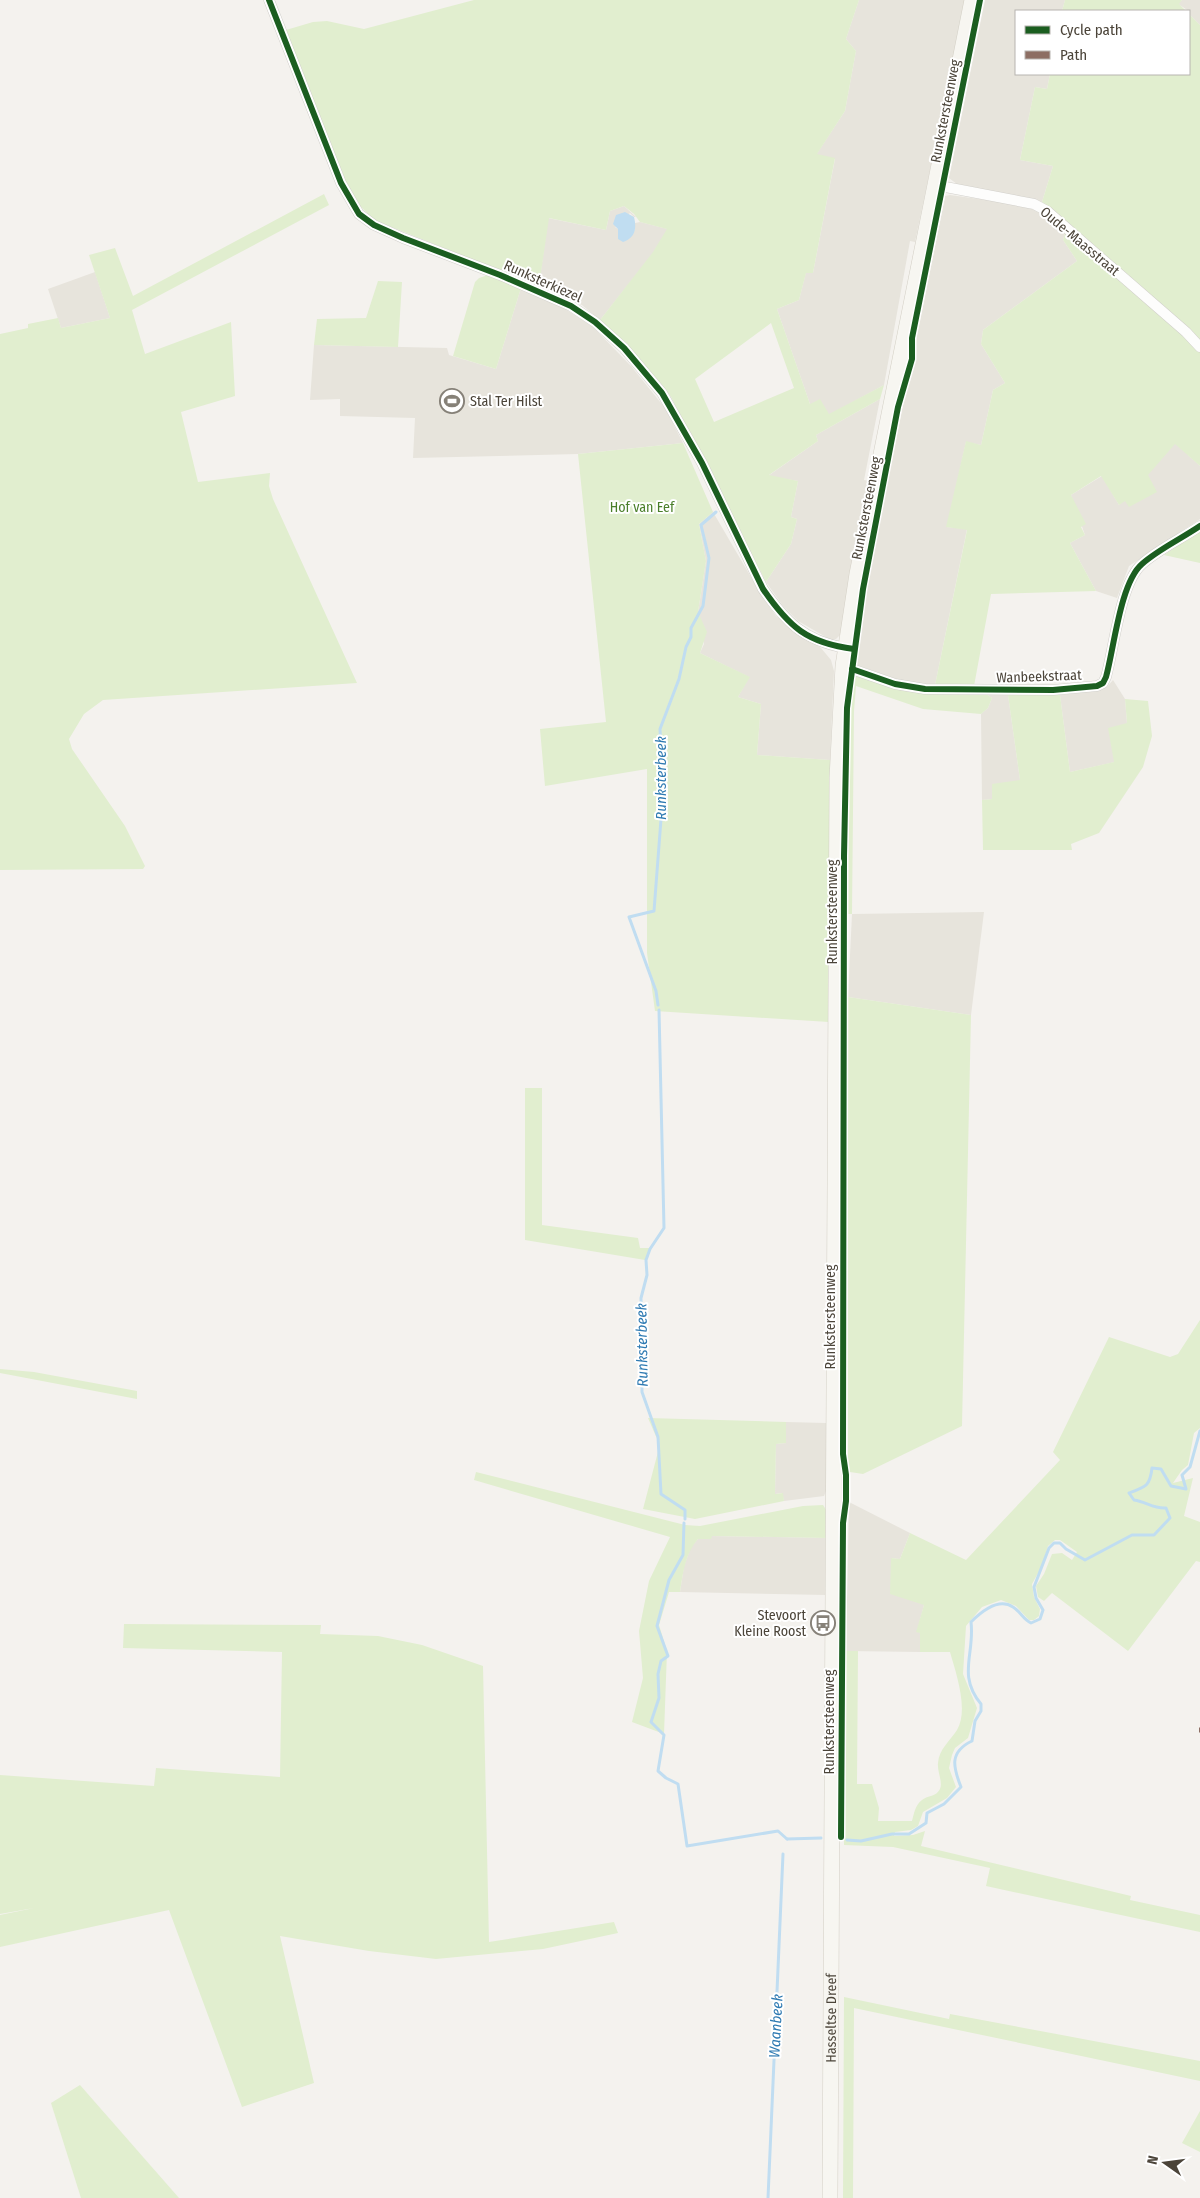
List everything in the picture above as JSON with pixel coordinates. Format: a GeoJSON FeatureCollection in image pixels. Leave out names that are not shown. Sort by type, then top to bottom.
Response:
{"type":"FeatureCollection","features":[{"type":"Feature","properties":{"kind":"street","name":"Runksterkiezel"},"geometry":{"type":"LineString","coordinates":[[269,0],[341,182],[359,214],[374,225],[403,238],[500,275],[572,306],[595,322],[624,348],[662,393],[702,463],[763,589],[776,608],[789,622],[809,637],[823,644],[845,648]]}},
{"type":"Feature","properties":{"kind":"street","name":"Runkstersteenweg"},"geometry":{"type":"LineString","coordinates":[[833,1839],[837,778],[842,666],[857,574],[972,0]]}},
{"type":"Feature","properties":{"kind":"street","name":"Oude-Maasstraat"},"geometry":{"type":"LineString","coordinates":[[935,185],[1034,204],[1047,211],[1186,332],[1200,347]]}},
{"type":"Feature","properties":{"kind":"street","name":"Wanbeekstraat"},"geometry":{"type":"LineString","coordinates":[[842,666],[895,684],[925,690],[1053,690],[1097,686],[1103,683],[1106,677],[1130,578],[1141,564],[1200,526]]}},
{"type":"Feature","properties":{"kind":"street","name":"Hasseltse Dreef"},"geometry":{"type":"LineString","coordinates":[[830,2198],[833,1839]]}},
{"type":"Feature","properties":{"kind":"shaded area"},"geometry":{"type":"Polygon","coordinates":[[[859,0],[965,0],[915,242],[910,241],[884,385],[829,415],[810,404],[777,309],[799,300],[806,272],[813,273],[835,159],[816,155],[845,111],[856,51],[846,39],[859,0]]]}},
{"type":"Feature","properties":{"kind":"shaded area"},"geometry":{"type":"Polygon","coordinates":[[[985,0],[1065,0],[1062,10],[1015,10],[1015,75],[1050,75],[1047,89],[1035,87],[1020,160],[1053,166],[1042,202],[958,185],[949,178],[985,0]]]}},
{"type":"Feature","properties":{"kind":"shaded area"},"geometry":{"type":"Polygon","coordinates":[[[1182,0],[1200,0],[1200,25],[1190,15],[1190,10],[1178,4],[1182,0]]]}},
{"type":"Feature","properties":{"kind":"shaded area"},"geometry":{"type":"Polygon","coordinates":[[[950,195],[1015,204],[1038,211],[1065,234],[1063,240],[1077,261],[983,330],[981,344],[1005,383],[993,390],[981,445],[966,442],[947,527],[967,529],[935,685],[902,681],[854,664],[875,544],[945,196],[950,195]]]}},
{"type":"Feature","properties":{"kind":"shaded area"},"geometry":{"type":"Polygon","coordinates":[[[624,206],[636,217],[630,213],[615,227],[618,229],[618,236],[635,230],[635,223],[640,222],[668,229],[654,252],[600,320],[582,305],[539,286],[548,218],[606,230],[610,211],[624,206]]]}},
{"type":"Feature","properties":{"kind":"shaded area"},"geometry":{"type":"Polygon","coordinates":[[[95,272],[110,318],[61,328],[48,289],[95,272]]]}},
{"type":"Feature","properties":{"kind":"shaded area"},"geometry":{"type":"Polygon","coordinates":[[[521,288],[557,304],[592,326],[631,366],[665,408],[683,443],[578,454],[413,458],[415,418],[340,416],[340,399],[310,400],[314,345],[447,348],[449,355],[496,369],[521,288]]]}},
{"type":"Feature","properties":{"kind":"shaded area"},"geometry":{"type":"Polygon","coordinates":[[[880,399],[864,480],[870,481],[843,624],[840,635],[836,639],[831,640],[798,621],[783,606],[766,582],[791,544],[797,519],[791,517],[798,481],[768,476],[818,441],[816,435],[880,399]]]}},
{"type":"Feature","properties":{"kind":"shaded area"},"geometry":{"type":"Polygon","coordinates":[[[1175,443],[1200,466],[1200,519],[1129,566],[1117,598],[1096,591],[1070,543],[1085,535],[1071,495],[1102,476],[1119,505],[1175,443]]]}},
{"type":"Feature","properties":{"kind":"shaded area"},"geometry":{"type":"Polygon","coordinates":[[[713,512],[762,596],[776,616],[821,648],[831,660],[834,671],[830,760],[757,755],[761,704],[738,697],[749,677],[700,653],[704,644],[698,612],[706,561],[699,524],[713,512]]]}},
{"type":"Feature","properties":{"kind":"shaded area"},"geometry":{"type":"Polygon","coordinates":[[[1113,680],[1125,699],[1127,723],[1115,762],[1070,772],[1060,695],[1093,691],[1107,687],[1113,680]]]}},
{"type":"Feature","properties":{"kind":"shaded area"},"geometry":{"type":"Polygon","coordinates":[[[986,694],[1008,695],[1020,780],[992,799],[982,800],[981,714],[988,708],[992,698],[986,694]]]}},
{"type":"Feature","properties":{"kind":"shaded area"},"geometry":{"type":"Polygon","coordinates":[[[984,912],[971,1015],[848,997],[852,914],[984,912]]]}},
{"type":"Feature","properties":{"kind":"shaded area"},"geometry":{"type":"Polygon","coordinates":[[[786,1422],[826,1423],[826,1491],[824,1496],[784,1501],[782,1493],[775,1494],[776,1444],[786,1443],[786,1422]]]}},
{"type":"Feature","properties":{"kind":"shaded area"},"geometry":{"type":"Polygon","coordinates":[[[849,1502],[910,1533],[900,1559],[891,1558],[924,1605],[917,1631],[920,1633],[920,1652],[846,1651],[849,1502]]]}},
{"type":"Feature","properties":{"kind":"shaded area"},"geometry":{"type":"Polygon","coordinates":[[[711,1536],[828,1538],[826,1595],[680,1592],[684,1566],[691,1547],[698,1539],[711,1539],[711,1536]]]}},
{"type":"Feature","properties":{"kind":"green space"},"geometry":{"type":"Polygon","coordinates":[[[474,0],[859,0],[846,39],[856,51],[845,111],[817,154],[835,158],[813,273],[806,273],[799,300],[777,309],[810,404],[820,399],[829,414],[884,385],[880,399],[816,435],[818,441],[769,475],[798,481],[791,517],[797,519],[791,544],[766,582],[671,397],[656,378],[600,320],[653,252],[667,229],[640,222],[624,206],[610,211],[606,230],[549,218],[539,286],[374,220],[356,202],[345,184],[286,30],[313,22],[327,21],[364,29],[474,0]],[[771,323],[695,379],[714,422],[794,388],[771,323]]]}},
{"type":"Feature","properties":{"kind":"green space"},"geometry":{"type":"Polygon","coordinates":[[[1065,0],[1182,0],[1179,4],[1185,10],[1062,10],[1065,0]]]}},
{"type":"Feature","properties":{"kind":"green space"},"geometry":{"type":"Polygon","coordinates":[[[1190,15],[1200,25],[1200,466],[1175,444],[1148,475],[1157,492],[1129,507],[1125,501],[1119,505],[1101,476],[1071,495],[1086,524],[1081,527],[1085,535],[1070,543],[1096,591],[991,594],[974,686],[935,685],[967,530],[946,527],[966,441],[981,445],[993,390],[1005,383],[981,344],[983,330],[1077,261],[1063,240],[1068,224],[1042,202],[1053,166],[1020,160],[1035,87],[1047,89],[1050,75],[1190,75],[1190,15]]]}},
{"type":"Feature","properties":{"kind":"green space"},"geometry":{"type":"Polygon","coordinates":[[[324,194],[329,205],[132,310],[145,354],[231,322],[235,396],[181,412],[198,482],[270,473],[269,486],[273,499],[357,683],[103,700],[84,714],[69,739],[72,749],[125,826],[145,866],[143,869],[0,870],[0,334],[28,328],[28,324],[58,318],[61,328],[110,318],[89,255],[115,248],[133,296],[324,194]]]}},
{"type":"Feature","properties":{"kind":"green space"},"geometry":{"type":"Polygon","coordinates":[[[488,275],[521,288],[496,369],[453,356],[475,282],[479,278],[488,275]]]}},
{"type":"Feature","properties":{"kind":"green space"},"geometry":{"type":"Polygon","coordinates":[[[378,281],[402,282],[398,347],[314,345],[317,319],[366,318],[378,281]]]}},
{"type":"Feature","properties":{"kind":"green space","name":"Hof van Eef"},"geometry":{"type":"Polygon","coordinates":[[[683,443],[713,512],[699,524],[706,561],[698,612],[707,632],[700,653],[750,677],[738,697],[761,704],[757,755],[830,760],[829,1022],[655,1011],[647,953],[647,769],[545,786],[540,729],[606,722],[578,454],[683,443]]]}},
{"type":"Feature","properties":{"kind":"green space"},"geometry":{"type":"Polygon","coordinates":[[[1200,531],[1200,563],[1164,555],[1200,531]]]}},
{"type":"Feature","properties":{"kind":"green space"},"geometry":{"type":"Polygon","coordinates":[[[858,675],[888,685],[928,694],[986,694],[992,698],[988,708],[981,714],[923,709],[856,686],[854,711],[852,914],[846,914],[850,706],[852,678],[858,675]]]}},
{"type":"Feature","properties":{"kind":"green space"},"geometry":{"type":"Polygon","coordinates":[[[1008,695],[1060,695],[1070,772],[1114,762],[1108,728],[1127,723],[1125,699],[1148,701],[1152,736],[1143,767],[1099,833],[1071,844],[1072,850],[983,850],[982,800],[992,799],[992,784],[1020,780],[1008,695]]]}},
{"type":"Feature","properties":{"kind":"green space"},"geometry":{"type":"Polygon","coordinates":[[[848,997],[971,1015],[962,1426],[863,1474],[850,1472],[848,1466],[848,997]]]}},
{"type":"Feature","properties":{"kind":"green space"},"geometry":{"type":"Polygon","coordinates":[[[525,1088],[542,1088],[542,1225],[638,1238],[640,1248],[652,1248],[645,1260],[525,1240],[525,1088]]]}},
{"type":"Feature","properties":{"kind":"green space"},"geometry":{"type":"Polygon","coordinates":[[[1200,1320],[1200,1428],[1194,1433],[1188,1465],[1173,1483],[1193,1478],[1184,1516],[1200,1522],[1200,1562],[1196,1561],[1128,1651],[1052,1593],[1044,1601],[1038,1597],[1036,1586],[1044,1574],[1052,1554],[1062,1553],[1072,1560],[1077,1552],[1060,1540],[1055,1540],[1048,1546],[1042,1566],[1032,1584],[1034,1597],[1040,1609],[1039,1616],[1034,1620],[1029,1620],[1016,1606],[1001,1600],[982,1607],[966,1626],[963,1674],[977,1708],[968,1738],[955,1748],[952,1755],[949,1768],[956,1787],[947,1798],[923,1812],[918,1826],[911,1830],[895,1832],[894,1836],[913,1835],[925,1831],[921,1846],[1131,1896],[1130,1900],[1200,1915],[1200,1932],[986,1886],[990,1868],[893,1847],[844,1845],[843,1651],[858,1651],[857,1784],[872,1784],[879,1808],[878,1821],[912,1821],[918,1804],[924,1798],[938,1792],[941,1783],[938,1766],[939,1758],[943,1749],[957,1730],[962,1712],[960,1691],[950,1652],[920,1652],[920,1633],[916,1632],[924,1605],[890,1594],[891,1558],[900,1559],[910,1533],[966,1560],[1060,1460],[1053,1452],[1109,1337],[1170,1357],[1178,1354],[1200,1320]]]}},
{"type":"Feature","properties":{"kind":"green space"},"geometry":{"type":"Polygon","coordinates":[[[0,1369],[34,1372],[137,1391],[137,1399],[0,1373],[0,1369]]]}},
{"type":"Feature","properties":{"kind":"green space"},"geometry":{"type":"Polygon","coordinates":[[[648,1418],[786,1422],[786,1443],[776,1444],[775,1494],[783,1493],[784,1501],[695,1519],[643,1509],[659,1448],[648,1418]]]}},
{"type":"Feature","properties":{"kind":"green space"},"geometry":{"type":"Polygon","coordinates":[[[476,1472],[685,1525],[700,1526],[803,1506],[823,1505],[828,1516],[828,1538],[712,1536],[711,1539],[698,1539],[687,1557],[680,1592],[669,1592],[659,1625],[667,1651],[664,1734],[632,1722],[643,1678],[639,1631],[649,1581],[670,1537],[474,1480],[476,1472]]]}},
{"type":"Feature","properties":{"kind":"green space"},"geometry":{"type":"Polygon","coordinates":[[[124,1624],[321,1625],[320,1634],[378,1636],[422,1645],[483,1666],[489,1942],[614,1922],[618,1933],[543,1949],[436,1959],[369,1951],[280,1936],[314,2083],[242,2107],[169,1910],[0,1947],[0,1915],[34,1908],[0,1914],[0,1775],[154,1786],[156,1768],[280,1777],[282,1652],[123,1648],[124,1624]]]}},
{"type":"Feature","properties":{"kind":"green space"},"geometry":{"type":"Polygon","coordinates":[[[844,1997],[949,2019],[950,2014],[1200,2061],[1200,2081],[854,2008],[853,2198],[843,2198],[844,1997]]]}},
{"type":"Feature","properties":{"kind":"green space"},"geometry":{"type":"Polygon","coordinates":[[[80,2085],[179,2198],[81,2198],[51,2103],[80,2085]]]}},
{"type":"Feature","properties":{"kind":"green space"},"geometry":{"type":"Polygon","coordinates":[[[1200,2111],[1200,2152],[1182,2143],[1200,2111]]]}},
{"type":"Feature","properties":{"kind":"water"},"geometry":{"type":"Polygon","coordinates":[[[625,212],[634,217],[635,229],[633,235],[623,242],[618,239],[618,229],[613,224],[616,215],[625,212]]]}},
{"type":"Feature","properties":{"kind":"waterway","name":"Runksterbeek"},"geometry":{"type":"LineString","coordinates":[[658,1005],[656,991],[629,917],[654,911],[663,793],[660,729],[679,679],[686,647],[691,637],[691,628],[703,606],[709,558],[701,525],[716,512]]}},
{"type":"Feature","properties":{"kind":"waterway","name":"Runksterbeek"},"geometry":{"type":"LineString","coordinates":[[659,1010],[664,1228],[650,1249],[646,1260],[647,1275],[641,1298],[642,1392],[658,1437],[661,1494],[685,1510],[685,1519]]}},
{"type":"Feature","properties":{"kind":"waterway","name":"Waanbeek"},"geometry":{"type":"LineString","coordinates":[[847,1840],[861,1841],[892,1834],[909,1834],[926,1823],[927,1813],[944,1804],[961,1787],[955,1767],[956,1755],[959,1750],[972,1741],[975,1721],[981,1711],[981,1704],[974,1693],[968,1674],[972,1634],[971,1622],[990,1607],[1002,1604],[1013,1607],[1031,1623],[1040,1619],[1043,1610],[1036,1598],[1034,1587],[1049,1548],[1054,1543],[1060,1543],[1066,1549],[1085,1560],[1132,1535],[1154,1535],[1170,1518],[1166,1508],[1134,1500],[1129,1493],[1146,1485],[1150,1479],[1152,1468],[1161,1469],[1171,1486],[1186,1489],[1182,1475],[1190,1467],[1200,1431]]}},
{"type":"Feature","properties":{"kind":"waterway","name":"Runksterbeek"},"geometry":{"type":"LineString","coordinates":[[684,1523],[683,1555],[669,1580],[657,1626],[668,1656],[661,1661],[658,1674],[659,1698],[651,1722],[664,1735],[658,1771],[666,1778],[678,1784],[687,1846],[778,1831],[787,1839]]}},
{"type":"Feature","properties":{"kind":"waterway","name":"Waanbeek"},"geometry":{"type":"LineString","coordinates":[[787,1839],[821,1838]]}},
{"type":"Feature","properties":{"kind":"waterway","name":"Waanbeek"},"geometry":{"type":"LineString","coordinates":[[768,2198],[783,1854]]}},
{"type":"Feature","properties":{"kind":"cycle path"},"geometry":{"type":"LineString","coordinates":[[269,0],[341,183],[359,214],[374,225],[403,238],[500,275],[571,306],[595,322],[624,348],[662,393],[702,463],[763,589],[772,602],[791,623],[811,637],[854,649]]}},
{"type":"Feature","properties":{"kind":"cycle path"},"geometry":{"type":"LineString","coordinates":[[841,1837],[843,1523],[846,1501],[846,1475],[843,1454],[844,856],[847,708],[863,589],[898,407],[912,359],[912,338],[980,0]]}},
{"type":"Feature","properties":{"kind":"cycle path"},"geometry":{"type":"LineString","coordinates":[[852,669],[895,684],[925,689],[1053,690],[1097,686],[1103,683],[1106,677],[1123,601],[1134,573],[1142,564],[1156,554],[1200,526]]}},
{"type":"Feature","properties":{"kind":"place","name":"Stal Ter Hilst"},"geometry":{"type":"Point","coordinates":[452,401]}},
{"type":"Feature","properties":{"kind":"place","name":"Stevoort Kleine Roost"},"geometry":{"type":"Point","coordinates":[823,1623]}}]}
